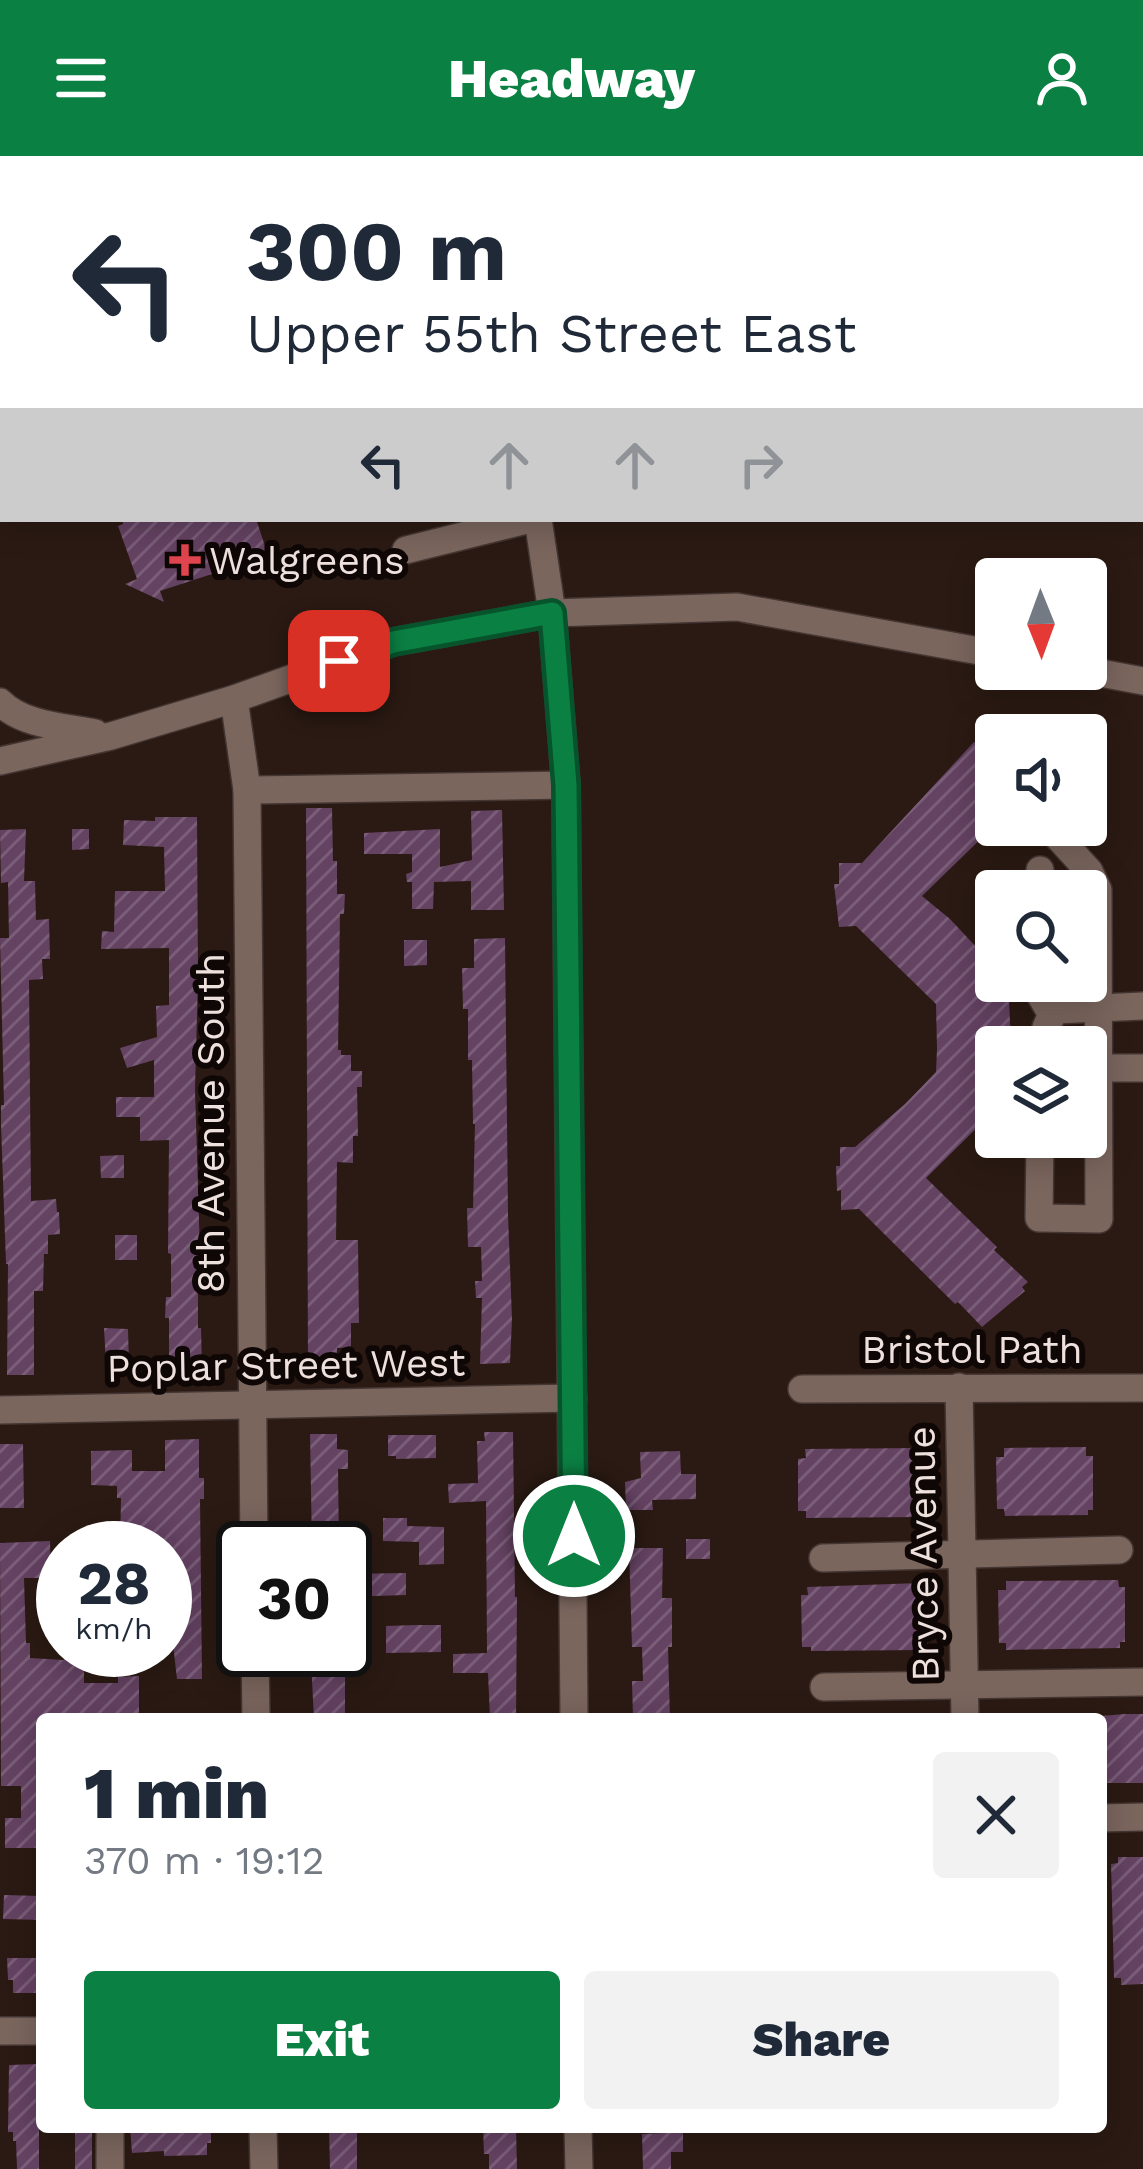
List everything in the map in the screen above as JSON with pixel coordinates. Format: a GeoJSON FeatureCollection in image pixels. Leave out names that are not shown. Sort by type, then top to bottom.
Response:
{"type":"FeatureCollection","features":[{"type":"Feature","properties":{"kind":"street"},"geometry":{"type":"LineString","coordinates":[[406,550],[523,522]]}},
{"type":"Feature","properties":{"kind":"street"},"geometry":{"type":"LineString","coordinates":[[536,522],[552,613],[566,785],[574,1713]]}},
{"type":"Feature","properties":{"kind":"street"},"geometry":{"type":"LineString","coordinates":[[0,760],[111,736],[235,699],[393,642],[552,613],[737,607],[975,650]]}},
{"type":"Feature","properties":{"kind":"street"},"geometry":{"type":"LineString","coordinates":[[1107,674],[1143,681]]}},
{"type":"Feature","properties":{"kind":"street","name":"8th Avenue South"},"geometry":{"type":"LineString","coordinates":[[235,699],[247,790],[254,1521]]}},
{"type":"Feature","properties":{"kind":"street"},"geometry":{"type":"LineString","coordinates":[[0,702],[44,724],[111,736]]}},
{"type":"Feature","properties":{"kind":"street"},"geometry":{"type":"LineString","coordinates":[[247,790],[566,785]]}},
{"type":"Feature","properties":{"kind":"street"},"geometry":{"type":"LineString","coordinates":[[1066,846],[1090,871],[1098,890],[1097,1026]]}},
{"type":"Feature","properties":{"kind":"street"},"geometry":{"type":"LineString","coordinates":[[1044,1002],[1052,1015]]}},
{"type":"Feature","properties":{"kind":"street"},"geometry":{"type":"LineString","coordinates":[[1046,1026],[1056,1010],[1143,1006]]}},
{"type":"Feature","properties":{"kind":"street"},"geometry":{"type":"LineString","coordinates":[[1107,1068],[1143,1068]]}},
{"type":"Feature","properties":{"kind":"street"},"geometry":{"type":"LineString","coordinates":[[1040,1158],[1039,1218],[1099,1219],[1096,1158]]}},
{"type":"Feature","properties":{"kind":"street","name":"Bryce Avenue"},"geometry":{"type":"LineString","coordinates":[[959,1387],[965,1713]]}},
{"type":"Feature","properties":{"kind":"street","name":"Bristol Path"},"geometry":{"type":"LineString","coordinates":[[802,1389],[1143,1388]]}},
{"type":"Feature","properties":{"kind":"street","name":"Poplar Street West"},"geometry":{"type":"LineString","coordinates":[[0,1410],[573,1398]]}},
{"type":"Feature","properties":{"kind":"street"},"geometry":{"type":"LineString","coordinates":[[823,1558],[1119,1550]]}},
{"type":"Feature","properties":{"kind":"street"},"geometry":{"type":"LineString","coordinates":[[255,1677],[256,1713]]}},
{"type":"Feature","properties":{"kind":"street"},"geometry":{"type":"LineString","coordinates":[[824,1687],[1143,1682]]}},
{"type":"Feature","properties":{"kind":"street"},"geometry":{"type":"LineString","coordinates":[[1107,1818],[1143,1817]]}},
{"type":"Feature","properties":{"kind":"street"},"geometry":{"type":"LineString","coordinates":[[0,2032],[36,2031]]}},
{"type":"Feature","properties":{"kind":"street"},"geometry":{"type":"LineString","coordinates":[[110,2133],[110,2169]]}},
{"type":"Feature","properties":{"kind":"street"},"geometry":{"type":"LineString","coordinates":[[263,2133],[264,2169]]}},
{"type":"Feature","properties":{"kind":"street"},"geometry":{"type":"LineString","coordinates":[[578,2133],[578,2169]]}},
{"type":"Feature","properties":{"kind":"building","name":"Walgreens"},"geometry":{"type":"Polygon","coordinates":[[[257,522],[267,552],[160,591],[164,602],[125,584],[137,579],[118,526],[257,522]]]}},
{"type":"Feature","properties":{"kind":"building"},"geometry":{"type":"Polygon","coordinates":[[[975,743],[975,844],[922,896],[975,946],[975,1002],[1009,1002],[1010,1026],[975,1026],[975,1130],[926,1178],[1028,1282],[1022,1287],[1025,1291],[982,1327],[859,1209],[841,1210],[836,1166],[840,1166],[840,1147],[855,1147],[936,1072],[936,1004],[856,926],[839,927],[834,884],[839,884],[839,863],[862,863],[975,743]]]}},
{"type":"Feature","properties":{"kind":"building"},"geometry":{"type":"Polygon","coordinates":[[[306,808],[332,808],[337,894],[345,894],[344,914],[340,914],[338,1050],[351,1055],[351,1071],[362,1071],[353,1163],[337,1162],[336,1240],[358,1240],[359,1323],[351,1323],[351,1347],[337,1348],[337,1370],[308,1370],[306,808]]]}},
{"type":"Feature","properties":{"kind":"building"},"geometry":{"type":"Polygon","coordinates":[[[502,810],[504,910],[471,910],[471,881],[434,882],[433,909],[412,909],[412,882],[407,882],[406,874],[412,872],[412,854],[364,854],[364,833],[440,829],[440,867],[472,860],[471,811],[502,810]]]}},
{"type":"Feature","properties":{"kind":"building"},"geometry":{"type":"Polygon","coordinates":[[[155,817],[197,817],[195,1089],[202,1367],[169,1368],[169,1318],[165,1318],[166,1297],[171,1297],[169,1140],[140,1141],[140,1117],[116,1117],[116,1097],[154,1097],[154,1060],[127,1068],[120,1048],[157,1037],[156,1006],[169,1005],[169,948],[101,949],[102,931],[114,932],[115,891],[165,891],[164,847],[123,845],[124,820],[155,821],[155,817]]]}},
{"type":"Feature","properties":{"kind":"building"},"geometry":{"type":"Polygon","coordinates":[[[26,829],[24,881],[35,881],[36,920],[49,919],[50,959],[42,959],[43,979],[29,980],[31,1201],[56,1199],[60,1234],[48,1235],[43,1291],[34,1291],[34,1375],[7,1375],[0,938],[9,938],[8,882],[1,883],[0,830],[26,829]]]}},
{"type":"Feature","properties":{"kind":"building"},"geometry":{"type":"Polygon","coordinates":[[[72,829],[89,829],[89,849],[72,850],[72,829]]]}},
{"type":"Feature","properties":{"kind":"building"},"geometry":{"type":"Polygon","coordinates":[[[505,938],[510,1363],[480,1364],[482,1298],[476,1298],[475,1281],[482,1281],[481,1247],[468,1247],[475,1124],[462,968],[474,968],[474,939],[505,938]]]}},
{"type":"Feature","properties":{"kind":"building"},"geometry":{"type":"Polygon","coordinates":[[[404,940],[427,940],[427,965],[404,966],[404,940]]]}},
{"type":"Feature","properties":{"kind":"building"},"geometry":{"type":"Polygon","coordinates":[[[124,1155],[124,1178],[101,1178],[100,1156],[124,1155]]]}},
{"type":"Feature","properties":{"kind":"building"},"geometry":{"type":"Polygon","coordinates":[[[115,1235],[137,1235],[137,1260],[115,1260],[115,1235]]]}},
{"type":"Feature","properties":{"kind":"building"},"geometry":{"type":"Polygon","coordinates":[[[104,1328],[128,1329],[129,1364],[106,1365],[104,1328]]]}},
{"type":"Feature","properties":{"kind":"building"},"geometry":{"type":"Polygon","coordinates":[[[484,1432],[513,1432],[516,1713],[490,1713],[488,1673],[453,1673],[453,1654],[487,1653],[486,1501],[449,1503],[448,1484],[478,1483],[477,1441],[485,1441],[484,1432]]]}},
{"type":"Feature","properties":{"kind":"building"},"geometry":{"type":"Polygon","coordinates":[[[310,1434],[337,1434],[337,1449],[348,1450],[348,1469],[338,1469],[339,1521],[312,1521],[310,1434]]]}},
{"type":"Feature","properties":{"kind":"building"},"geometry":{"type":"Polygon","coordinates":[[[388,1435],[436,1435],[436,1458],[388,1456],[388,1435]]]}},
{"type":"Feature","properties":{"kind":"building"},"geometry":{"type":"Polygon","coordinates":[[[199,1439],[199,1478],[204,1478],[204,1499],[200,1499],[202,1679],[177,1677],[192,1677],[192,1521],[121,1521],[117,1486],[91,1485],[91,1451],[132,1450],[132,1471],[165,1471],[165,1440],[199,1439]]]}},
{"type":"Feature","properties":{"kind":"building"},"geometry":{"type":"Polygon","coordinates":[[[0,1444],[23,1444],[24,1508],[0,1508],[0,1444]]]}},
{"type":"Feature","properties":{"kind":"building"},"geometry":{"type":"Polygon","coordinates":[[[1086,1447],[1086,1456],[1093,1456],[1093,1510],[1088,1515],[1005,1516],[1004,1509],[997,1509],[996,1457],[1004,1457],[1004,1448],[1086,1447]]]}},
{"type":"Feature","properties":{"kind":"building"},"geometry":{"type":"Polygon","coordinates":[[[919,1448],[919,1457],[926,1457],[927,1512],[920,1511],[919,1517],[806,1518],[806,1511],[798,1511],[798,1459],[806,1458],[805,1449],[919,1448]]]}},
{"type":"Feature","properties":{"kind":"building"},"geometry":{"type":"Polygon","coordinates":[[[680,1451],[681,1474],[696,1474],[696,1499],[652,1500],[653,1510],[626,1510],[625,1482],[641,1478],[640,1452],[680,1451]]]}},
{"type":"Feature","properties":{"kind":"building"},"geometry":{"type":"Polygon","coordinates":[[[383,1518],[407,1518],[407,1526],[444,1527],[444,1564],[419,1565],[419,1542],[383,1541],[383,1518]]]}},
{"type":"Feature","properties":{"kind":"building"},"geometry":{"type":"Polygon","coordinates":[[[686,1539],[710,1539],[710,1559],[686,1559],[686,1539]]]}},
{"type":"Feature","properties":{"kind":"building"},"geometry":{"type":"Polygon","coordinates":[[[36,1542],[36,1578],[24,1578],[26,1643],[30,1643],[30,1658],[36,1658],[36,1677],[118,1683],[118,1677],[139,1677],[139,1713],[36,1713],[36,1848],[5,1848],[5,1818],[21,1818],[21,1786],[1,1786],[0,1543],[36,1542]]]}},
{"type":"Feature","properties":{"kind":"building"},"geometry":{"type":"Polygon","coordinates":[[[629,1548],[663,1548],[662,1598],[672,1598],[670,1713],[633,1713],[632,1681],[643,1681],[642,1647],[632,1647],[629,1548]]]}},
{"type":"Feature","properties":{"kind":"building"},"geometry":{"type":"Polygon","coordinates":[[[406,1573],[406,1595],[372,1596],[372,1574],[406,1573]]]}},
{"type":"Feature","properties":{"kind":"building"},"geometry":{"type":"Polygon","coordinates":[[[1118,1580],[1119,1587],[1125,1587],[1125,1642],[1120,1642],[1120,1648],[1006,1650],[1006,1643],[999,1643],[998,1590],[1006,1590],[1006,1581],[1118,1580]]]}},
{"type":"Feature","properties":{"kind":"building"},"geometry":{"type":"Polygon","coordinates":[[[920,1583],[920,1592],[926,1592],[928,1646],[921,1650],[811,1651],[811,1647],[802,1647],[801,1595],[808,1595],[807,1587],[920,1583]]]}},
{"type":"Feature","properties":{"kind":"building"},"geometry":{"type":"Polygon","coordinates":[[[441,1625],[441,1652],[386,1653],[386,1626],[441,1625]]]}},
{"type":"Feature","properties":{"kind":"building"},"geometry":{"type":"Polygon","coordinates":[[[312,1677],[345,1677],[345,1713],[314,1713],[312,1677]]]}},
{"type":"Feature","properties":{"kind":"building"},"geometry":{"type":"Polygon","coordinates":[[[1143,1714],[1143,1783],[1107,1783],[1107,1716],[1143,1714]]]}},
{"type":"Feature","properties":{"kind":"building"},"geometry":{"type":"Polygon","coordinates":[[[1118,1857],[1143,1857],[1143,1984],[1121,1985],[1121,1978],[1114,1978],[1111,1864],[1118,1863],[1118,1857]]]}},
{"type":"Feature","properties":{"kind":"building"},"geometry":{"type":"Polygon","coordinates":[[[4,1895],[36,1896],[36,1920],[3,1919],[4,1895]]]}},
{"type":"Feature","properties":{"kind":"building"},"geometry":{"type":"Polygon","coordinates":[[[7,1958],[36,1958],[36,1993],[13,1993],[13,1980],[8,1980],[7,1958]]]}},
{"type":"Feature","properties":{"kind":"building"},"geometry":{"type":"Polygon","coordinates":[[[36,2064],[39,2169],[17,2169],[16,2141],[13,2132],[8,2132],[9,2065],[36,2064]]]}},
{"type":"Feature","properties":{"kind":"building"},"geometry":{"type":"Polygon","coordinates":[[[75,2133],[92,2133],[92,2169],[75,2169],[75,2133]]]}},
{"type":"Feature","properties":{"kind":"building"},"geometry":{"type":"Polygon","coordinates":[[[130,2133],[211,2133],[207,2155],[132,2153],[130,2133]]]}},
{"type":"Feature","properties":{"kind":"building"},"geometry":{"type":"Polygon","coordinates":[[[329,2133],[357,2133],[357,2169],[330,2169],[329,2133]]]}},
{"type":"Feature","properties":{"kind":"building"},"geometry":{"type":"Polygon","coordinates":[[[483,2133],[516,2133],[517,2169],[489,2169],[489,2154],[484,2154],[483,2133]]]}},
{"type":"Feature","properties":{"kind":"building"},"geometry":{"type":"Polygon","coordinates":[[[683,2133],[683,2152],[671,2152],[671,2169],[643,2169],[642,2134],[683,2133]]]}},
{"type":"Feature","properties":{"kind":"place","name":"Walgreens"},"geometry":{"type":"Point","coordinates":[185,560]}},
{"type":"Feature","properties":{"kind":"route"},"geometry":{"type":"LineString","coordinates":[[339,661],[393,642],[552,613],[566,785],[574,1536]]}}]}
